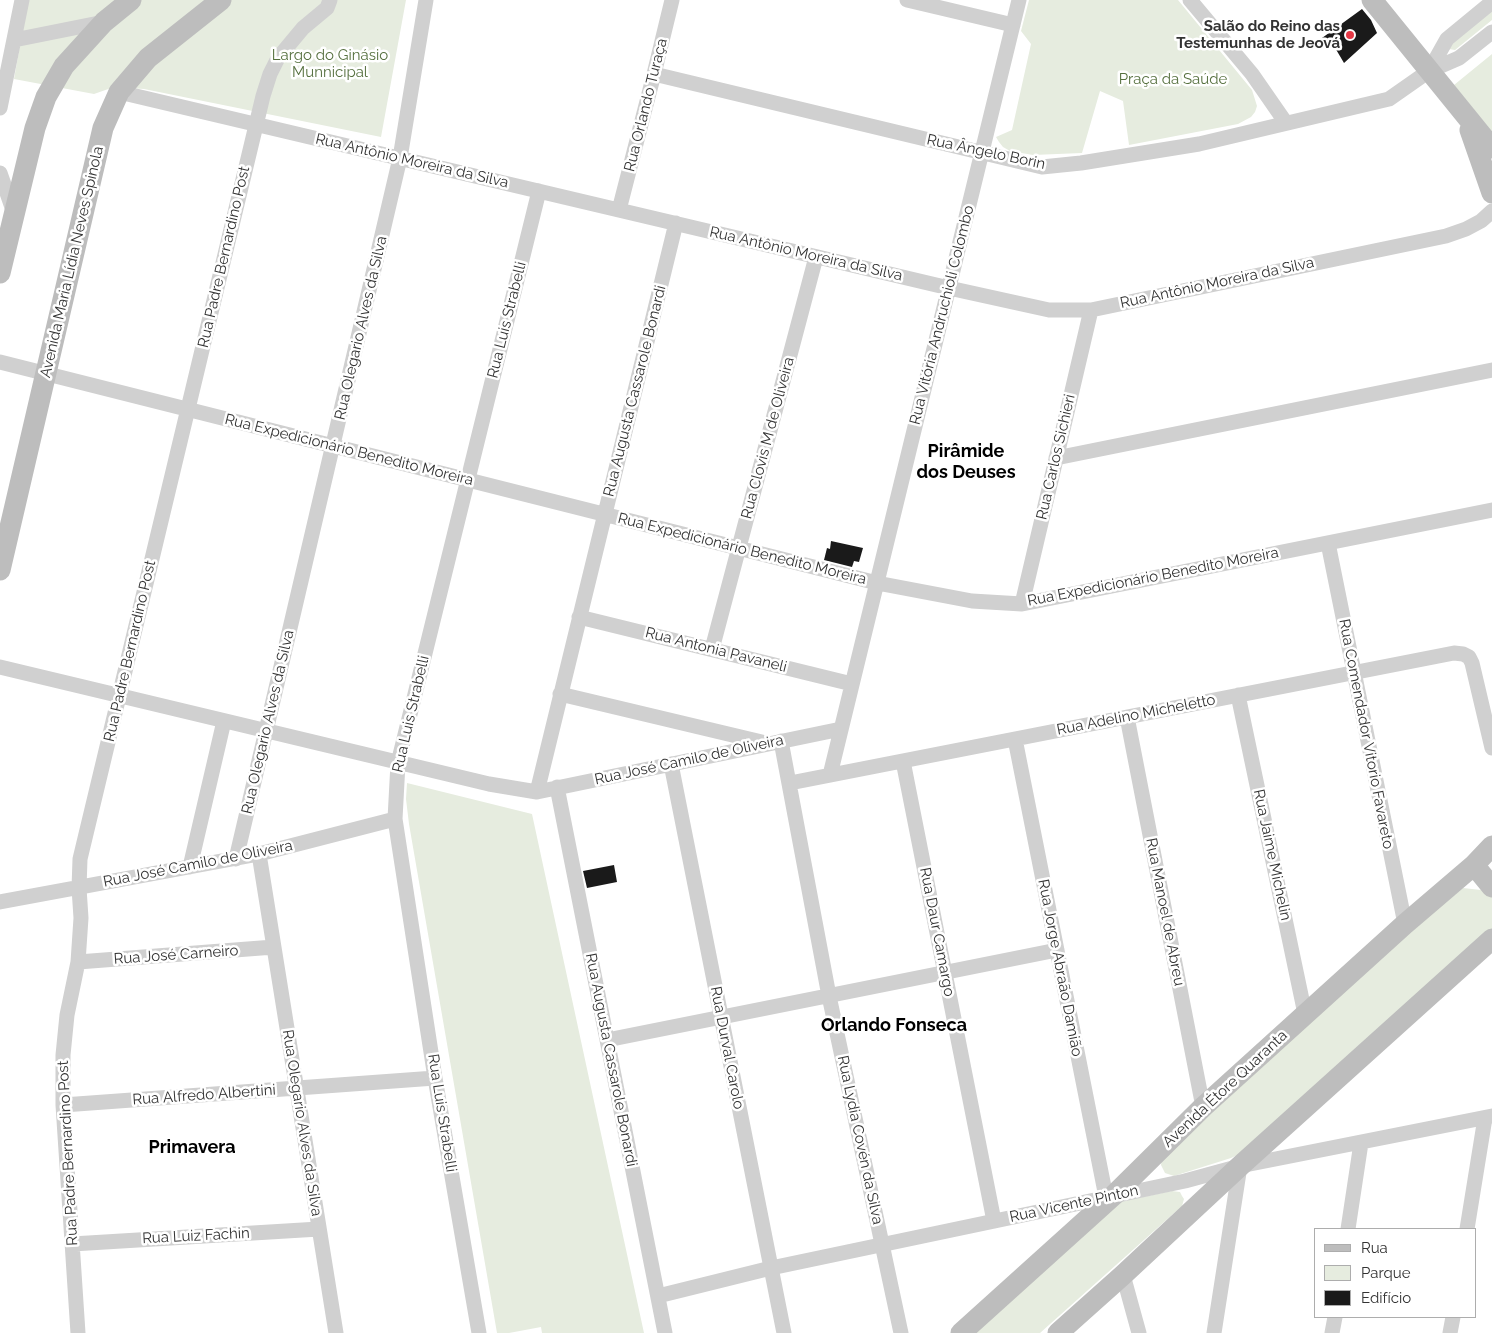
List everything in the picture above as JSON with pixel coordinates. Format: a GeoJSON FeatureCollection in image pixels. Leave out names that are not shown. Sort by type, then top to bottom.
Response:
{"type":"FeatureCollection","features":[{"type":"Feature","properties":{"kind":"street"},"geometry":{"type":"LineString","coordinates":[[0,108],[22,0]]}},
{"type":"Feature","properties":{"kind":"street"},"geometry":{"type":"LineString","coordinates":[[0,273],[35,128],[46,97],[64,66],[104,22],[131,0]]}},
{"type":"Feature","properties":{"kind":"street","name":"Avenida Maria Lídia Neves Spinola"},"geometry":{"type":"LineString","coordinates":[[0,570],[103,128],[119,92],[148,58],[221,0]]}},
{"type":"Feature","properties":{"kind":"street","name":"Rua Padre Bernardino Post"},"geometry":{"type":"LineString","coordinates":[[78,1333],[63,1105],[63,1056],[67,1015],[78,962],[82,918],[79,888],[80,859],[256,124],[270,74],[278,58],[303,28],[326,8],[330,0]]}},
{"type":"Feature","properties":{"kind":"street","name":"Rua Olegario Alves da Silva"},"geometry":{"type":"LineString","coordinates":[[236,858],[400,158],[426,0]]}},
{"type":"Feature","properties":{"kind":"street","name":"Rua Orlando Turaça"},"geometry":{"type":"LineString","coordinates":[[619,210],[672,0]]}},
{"type":"Feature","properties":{"kind":"street"},"geometry":{"type":"LineString","coordinates":[[907,0],[1013,24]]}},
{"type":"Feature","properties":{"kind":"street","name":"Rua Vitória Andruchioli Colombo"},"geometry":{"type":"LineString","coordinates":[[830,775],[1019,0]]}},
{"type":"Feature","properties":{"kind":"street"},"geometry":{"type":"LineString","coordinates":[[1190,0],[1252,74],[1286,124]]}},
{"type":"Feature","properties":{"kind":"street"},"geometry":{"type":"LineString","coordinates":[[1372,0],[1492,148]]}},
{"type":"Feature","properties":{"kind":"street"},"geometry":{"type":"LineString","coordinates":[[1429,70],[1447,39],[1492,2]]}},
{"type":"Feature","properties":{"kind":"street"},"geometry":{"type":"LineString","coordinates":[[14,40],[104,22]]}},
{"type":"Feature","properties":{"kind":"street"},"geometry":{"type":"LineString","coordinates":[[1429,70],[1459,58],[1492,32]]}},
{"type":"Feature","properties":{"kind":"street","name":"Rua Ângelo Borin"},"geometry":{"type":"LineString","coordinates":[[654,74],[1042,167],[1082,164],[1200,144],[1389,99],[1429,70]]}},
{"type":"Feature","properties":{"kind":"street","name":"Rua Antônio Moreira da Silva"},"geometry":{"type":"LineString","coordinates":[[119,92],[816,257],[1049,310],[1091,310],[1446,236],[1466,229],[1492,211]]}},
{"type":"Feature","properties":{"kind":"street"},"geometry":{"type":"LineString","coordinates":[[1466,115],[1492,193]]}},
{"type":"Feature","properties":{"kind":"street"},"geometry":{"type":"LineString","coordinates":[[0,173],[14,213]]}},
{"type":"Feature","properties":{"kind":"street","name":"Rua Luis Strabelli"},"geometry":{"type":"LineString","coordinates":[[478,1333],[394,819],[398,763],[539,191]]}},
{"type":"Feature","properties":{"kind":"street","name":"Rua Augusta Cassarole Bonardi"},"geometry":{"type":"LineString","coordinates":[[536,792],[676,223]]}},
{"type":"Feature","properties":{"kind":"street","name":"Rua Clovis M de Oliveira"},"geometry":{"type":"LineString","coordinates":[[712,649],[816,257]]}},
{"type":"Feature","properties":{"kind":"street","name":"Rua Carlos Sichieri"},"geometry":{"type":"LineString","coordinates":[[1022,604],[1091,310]]}},
{"type":"Feature","properties":{"kind":"street","name":"Rua Expedicionário Benedito Moreira"},"geometry":{"type":"LineString","coordinates":[[0,362],[877,583],[972,601],[1022,604],[1492,510]]}},
{"type":"Feature","properties":{"kind":"street"},"geometry":{"type":"LineString","coordinates":[[1056,458],[1492,370]]}},
{"type":"Feature","properties":{"kind":"street","name":"Rua Comendador Vitorio Favareto"},"geometry":{"type":"LineString","coordinates":[[1328,543],[1405,924]]}},
{"type":"Feature","properties":{"kind":"street","name":"Rua Antonia Pavaneli"},"geometry":{"type":"LineString","coordinates":[[579,617],[852,684]]}},
{"type":"Feature","properties":{"kind":"street","name":"Rua Adelino Micheletto"},"geometry":{"type":"LineString","coordinates":[[790,783],[1454,653],[1469,657],[1474,670],[1492,748]]}},
{"type":"Feature","properties":{"kind":"street"},"geometry":{"type":"LineString","coordinates":[[0,667],[398,763],[489,784],[536,792]]}},
{"type":"Feature","properties":{"kind":"street"},"geometry":{"type":"LineString","coordinates":[[560,694],[776,742]]}},
{"type":"Feature","properties":{"kind":"street","name":"Rua Jaime Michelin"},"geometry":{"type":"LineString","coordinates":[[1238,695],[1305,1014]]}},
{"type":"Feature","properties":{"kind":"street","name":"Rua Manoel de Abreu"},"geometry":{"type":"LineString","coordinates":[[1127,717],[1202,1107]]}},
{"type":"Feature","properties":{"kind":"street"},"geometry":{"type":"LineString","coordinates":[[190,867],[224,721]]}},
{"type":"Feature","properties":{"kind":"street","name":"Rua José Camilo de Oliveira"},"geometry":{"type":"LineString","coordinates":[[536,792],[841,729]]}},
{"type":"Feature","properties":{"kind":"street","name":"Rua Jorge Abraão Damião"},"geometry":{"type":"LineString","coordinates":[[1015,739],[1057,950],[1110,1196]]}},
{"type":"Feature","properties":{"kind":"street","name":"Rua Lydia Covén da Silva"},"geometry":{"type":"LineString","coordinates":[[776,742],[790,783],[829,996],[901,1333]]}},
{"type":"Feature","properties":{"kind":"street","name":"Rua Daur Camargo"},"geometry":{"type":"LineString","coordinates":[[903,761],[994,1221]]}},
{"type":"Feature","properties":{"kind":"street","name":"Rua Durval Carolo"},"geometry":{"type":"LineString","coordinates":[[671,764],[784,1333]]}},
{"type":"Feature","properties":{"kind":"street","name":"Rua Augusta Cassarole Bonardi"},"geometry":{"type":"LineString","coordinates":[[557,787],[665,1333]]}},
{"type":"Feature","properties":{"kind":"street","name":"Rua José Camilo de Oliveira"},"geometry":{"type":"LineString","coordinates":[[0,902],[259,854],[394,819]]}},
{"type":"Feature","properties":{"kind":"street","name":"Avenida Étore Quaranta"},"geometry":{"type":"LineString","coordinates":[[961,1333],[1110,1196],[1202,1107],[1405,924],[1474,865],[1492,846]]}},
{"type":"Feature","properties":{"kind":"street","name":"Rua Olegario Alves da Silva"},"geometry":{"type":"LineString","coordinates":[[259,854],[336,1333]]}},
{"type":"Feature","properties":{"kind":"street"},"geometry":{"type":"LineString","coordinates":[[1474,865],[1492,887]]}},
{"type":"Feature","properties":{"kind":"street"},"geometry":{"type":"LineString","coordinates":[[1058,1333],[1240,1166],[1492,940]]}},
{"type":"Feature","properties":{"kind":"street","name":"Rua José Carneiro"},"geometry":{"type":"LineString","coordinates":[[78,962],[274,947]]}},
{"type":"Feature","properties":{"kind":"street"},"geometry":{"type":"LineString","coordinates":[[607,1040],[1057,950]]}},
{"type":"Feature","properties":{"kind":"street","name":"Rua Alfredo Albertini"},"geometry":{"type":"LineString","coordinates":[[63,1105],[436,1078]]}},
{"type":"Feature","properties":{"kind":"street"},"geometry":{"type":"LineString","coordinates":[[1467,1228],[1488,1117]]}},
{"type":"Feature","properties":{"kind":"street","name":"Rua Vicente Pinton"},"geometry":{"type":"LineString","coordinates":[[658,1296],[771,1268],[1185,1181],[1240,1166],[1488,1117]]}},
{"type":"Feature","properties":{"kind":"street"},"geometry":{"type":"LineString","coordinates":[[1348,1228],[1361,1143]]}},
{"type":"Feature","properties":{"kind":"street"},"geometry":{"type":"LineString","coordinates":[[1214,1333],[1240,1166]]}},
{"type":"Feature","properties":{"kind":"street","name":"Rua Luiz Fachin"},"geometry":{"type":"LineString","coordinates":[[72,1244],[319,1229]]}},
{"type":"Feature","properties":{"kind":"street"},"geometry":{"type":"LineString","coordinates":[[1123,1275],[1139,1333]]}},
{"type":"Feature","properties":{"kind":"street"},"geometry":{"type":"LineString","coordinates":[[1332,1333],[1335,1318]]}},
{"type":"Feature","properties":{"kind":"street"},"geometry":{"type":"LineString","coordinates":[[1450,1333],[1452,1318]]}},
{"type":"Feature","properties":{"kind":"green space","name":"Largo do Ginásio Munnicipal"},"geometry":{"type":"Polygon","coordinates":[[[28,0],[406,0],[381,137],[144,89],[114,87],[94,94],[14,79],[28,0]]]}},
{"type":"Feature","properties":{"kind":"green space","name":"Praça da Saúde"},"geometry":{"type":"Polygon","coordinates":[[[1029,0],[1178,0],[1252,90],[1257,106],[1255,112],[1251,117],[1238,124],[1129,145],[1123,101],[1100,91],[1082,153],[1033,155],[1010,151],[1003,147],[996,137],[1012,130],[1031,44],[1021,31],[1029,0]]]}},
{"type":"Feature","properties":{"kind":"green space"},"geometry":{"type":"Polygon","coordinates":[[[1492,9],[1492,20],[1455,50],[1449,49],[1449,44],[1492,9]]]}},
{"type":"Feature","properties":{"kind":"green space"},"geometry":{"type":"Polygon","coordinates":[[[1492,54],[1492,132],[1454,85],[1492,54]]]}},
{"type":"Feature","properties":{"kind":"green space"},"geometry":{"type":"Polygon","coordinates":[[[407,783],[532,814],[644,1333],[542,1333],[541,1327],[509,1333],[497,1333],[409,824],[406,799],[407,783]]]}},
{"type":"Feature","properties":{"kind":"green space"},"geometry":{"type":"Polygon","coordinates":[[[1463,888],[1481,890],[1492,896],[1492,933],[1244,1152],[1174,1176],[1165,1173],[1161,1165],[1162,1157],[1387,950],[1463,888]]]}},
{"type":"Feature","properties":{"kind":"green space"},"geometry":{"type":"Polygon","coordinates":[[[1172,1191],[1180,1192],[1184,1199],[1182,1206],[1040,1333],[975,1333],[1119,1202],[1172,1191]]]}},
{"type":"Feature","properties":{"kind":"building","name":"Salão do Reino das Testemunhas de Jeová"},"geometry":{"type":"Polygon","coordinates":[[[1362,9],[1371,20],[1377,33],[1344,63],[1334,46],[1322,38],[1362,9]]]}},
{"type":"Feature","properties":{"kind":"building"},"geometry":{"type":"Polygon","coordinates":[[[831,541],[863,548],[859,562],[854,561],[852,567],[824,560],[827,548],[830,549],[831,541]]]}},
{"type":"Feature","properties":{"kind":"building"},"geometry":{"type":"Polygon","coordinates":[[[614,865],[617,882],[587,888],[583,871],[614,865]]]}},
{"type":"Feature","properties":{"kind":"place","name":"Salão do Reino das Testemunhas de Jeová"},"geometry":{"type":"Point","coordinates":[1350,35]}},
{"type":"Feature","properties":{"kind":"district","name":"Pirâmide dos Deuses"},"geometry":{"type":"Point","coordinates":[966,462]}},
{"type":"Feature","properties":{"kind":"district","name":"Orlando Fonseca"},"geometry":{"type":"Point","coordinates":[894,1026]}},
{"type":"Feature","properties":{"kind":"district","name":"Primavera"},"geometry":{"type":"Point","coordinates":[192,1148]}}]}
